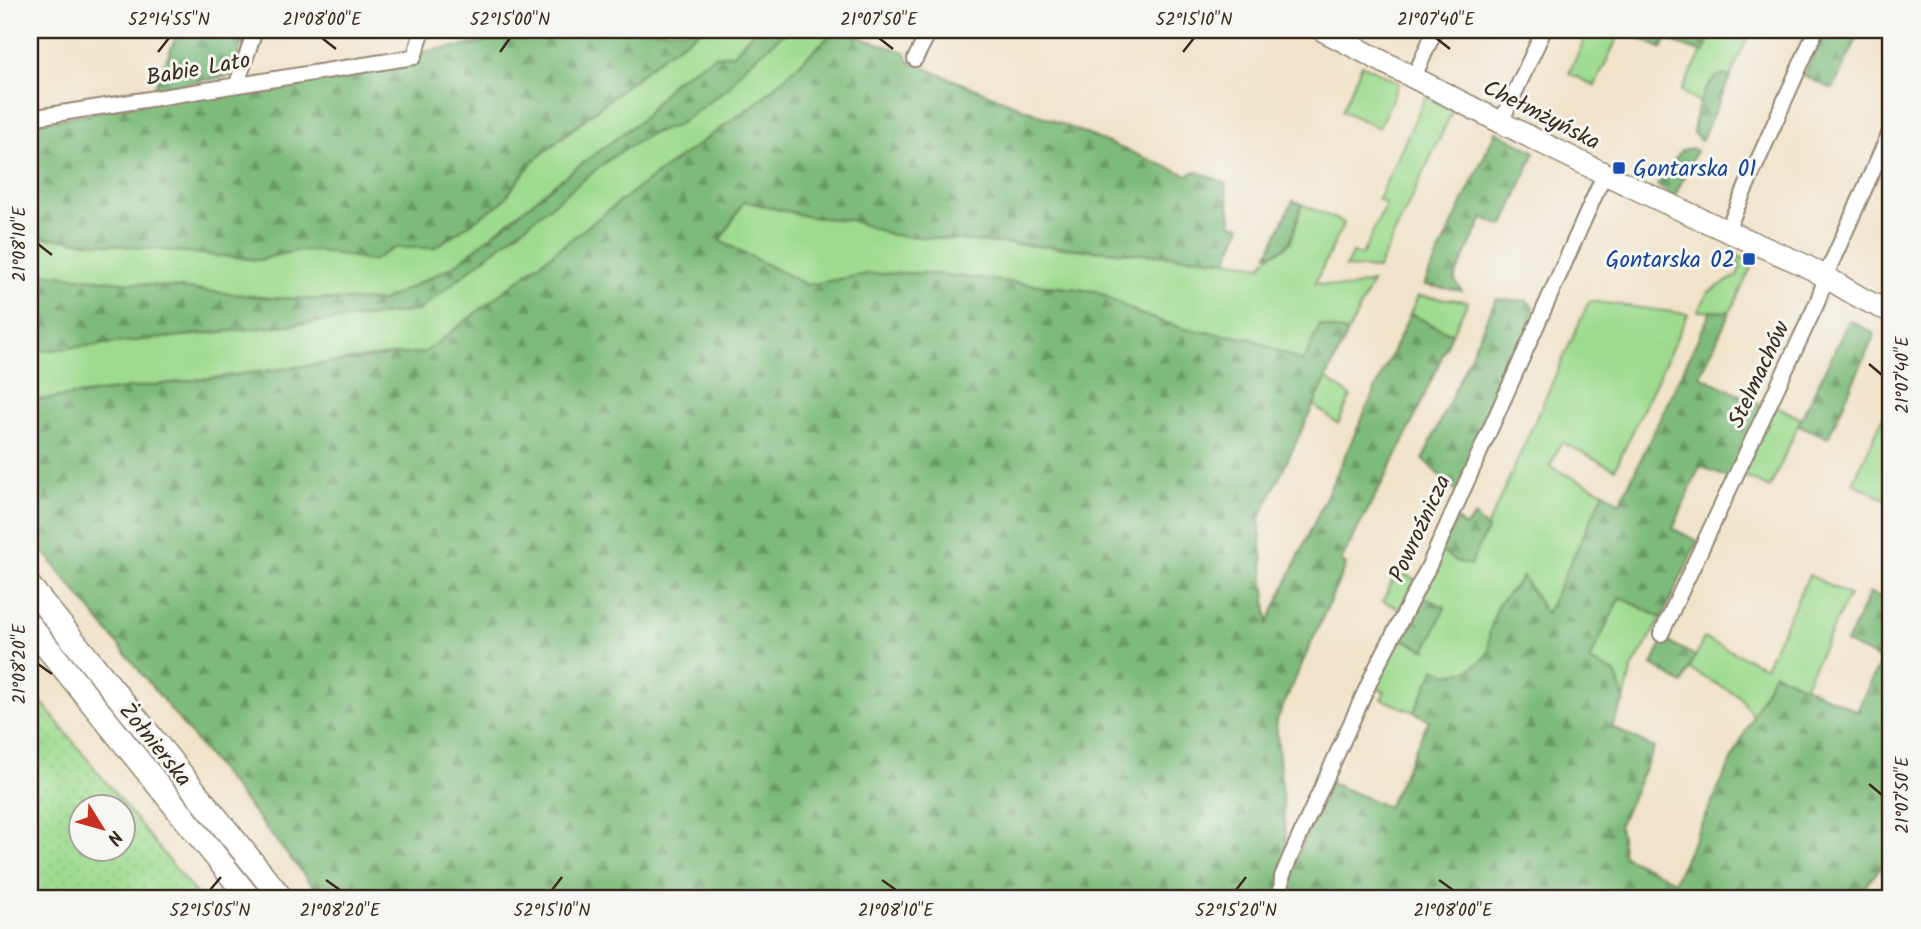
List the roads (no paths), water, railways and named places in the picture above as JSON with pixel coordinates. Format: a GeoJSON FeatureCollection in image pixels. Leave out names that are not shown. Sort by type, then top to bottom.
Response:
{"type":"FeatureCollection","features":[{"type":"Feature","properties":{"kind":"main road","name":"Żołnierska"},"geometry":{"type":"LineString","coordinates":[[30,587],[282,899]]}},
{"type":"Feature","properties":{"kind":"main road","name":"Żołnierska"},"geometry":{"type":"LineString","coordinates":[[30,626],[250,899]]}},
{"type":"Feature","properties":{"kind":"street"},"geometry":{"type":"LineString","coordinates":[[237,84],[255,30]]}},
{"type":"Feature","properties":{"kind":"street","name":"Babie Lato"},"geometry":{"type":"LineString","coordinates":[[30,118],[415,57],[423,30]]}},
{"type":"Feature","properties":{"kind":"street"},"geometry":{"type":"LineString","coordinates":[[915,59],[930,30]]}},
{"type":"Feature","properties":{"kind":"street","name":"Chełmżyńska"},"geometry":{"type":"LineString","coordinates":[[1322,30],[1604,175],[1826,276],[1867,302],[1891,311]]}},
{"type":"Feature","properties":{"kind":"street"},"geometry":{"type":"LineString","coordinates":[[1414,77],[1435,30]]}},
{"type":"Feature","properties":{"kind":"street"},"geometry":{"type":"LineString","coordinates":[[1501,122],[1545,30]]}},
{"type":"Feature","properties":{"kind":"street"},"geometry":{"type":"LineString","coordinates":[[1726,232],[1816,30]]}},
{"type":"Feature","properties":{"kind":"street","name":"Stelmachów"},"geometry":{"type":"LineString","coordinates":[[1661,635],[1817,303],[1826,276],[1891,130]]}},
{"type":"Feature","properties":{"kind":"street","name":"Powroźnicza"},"geometry":{"type":"LineString","coordinates":[[1281,899],[1282,877],[1289,860],[1375,670],[1428,568],[1604,175]]}},
{"type":"Feature","properties":{"kind":"railway"},"geometry":{"type":"LineString","coordinates":[[1881,899],[1891,888]]}},
{"type":"Feature","properties":{"kind":"place","name":"Gontarska 01"},"geometry":{"type":"Point","coordinates":[1619,168]}},
{"type":"Feature","properties":{"kind":"place","name":"Gontarska 02"},"geometry":{"type":"Point","coordinates":[1749,259]}}]}
